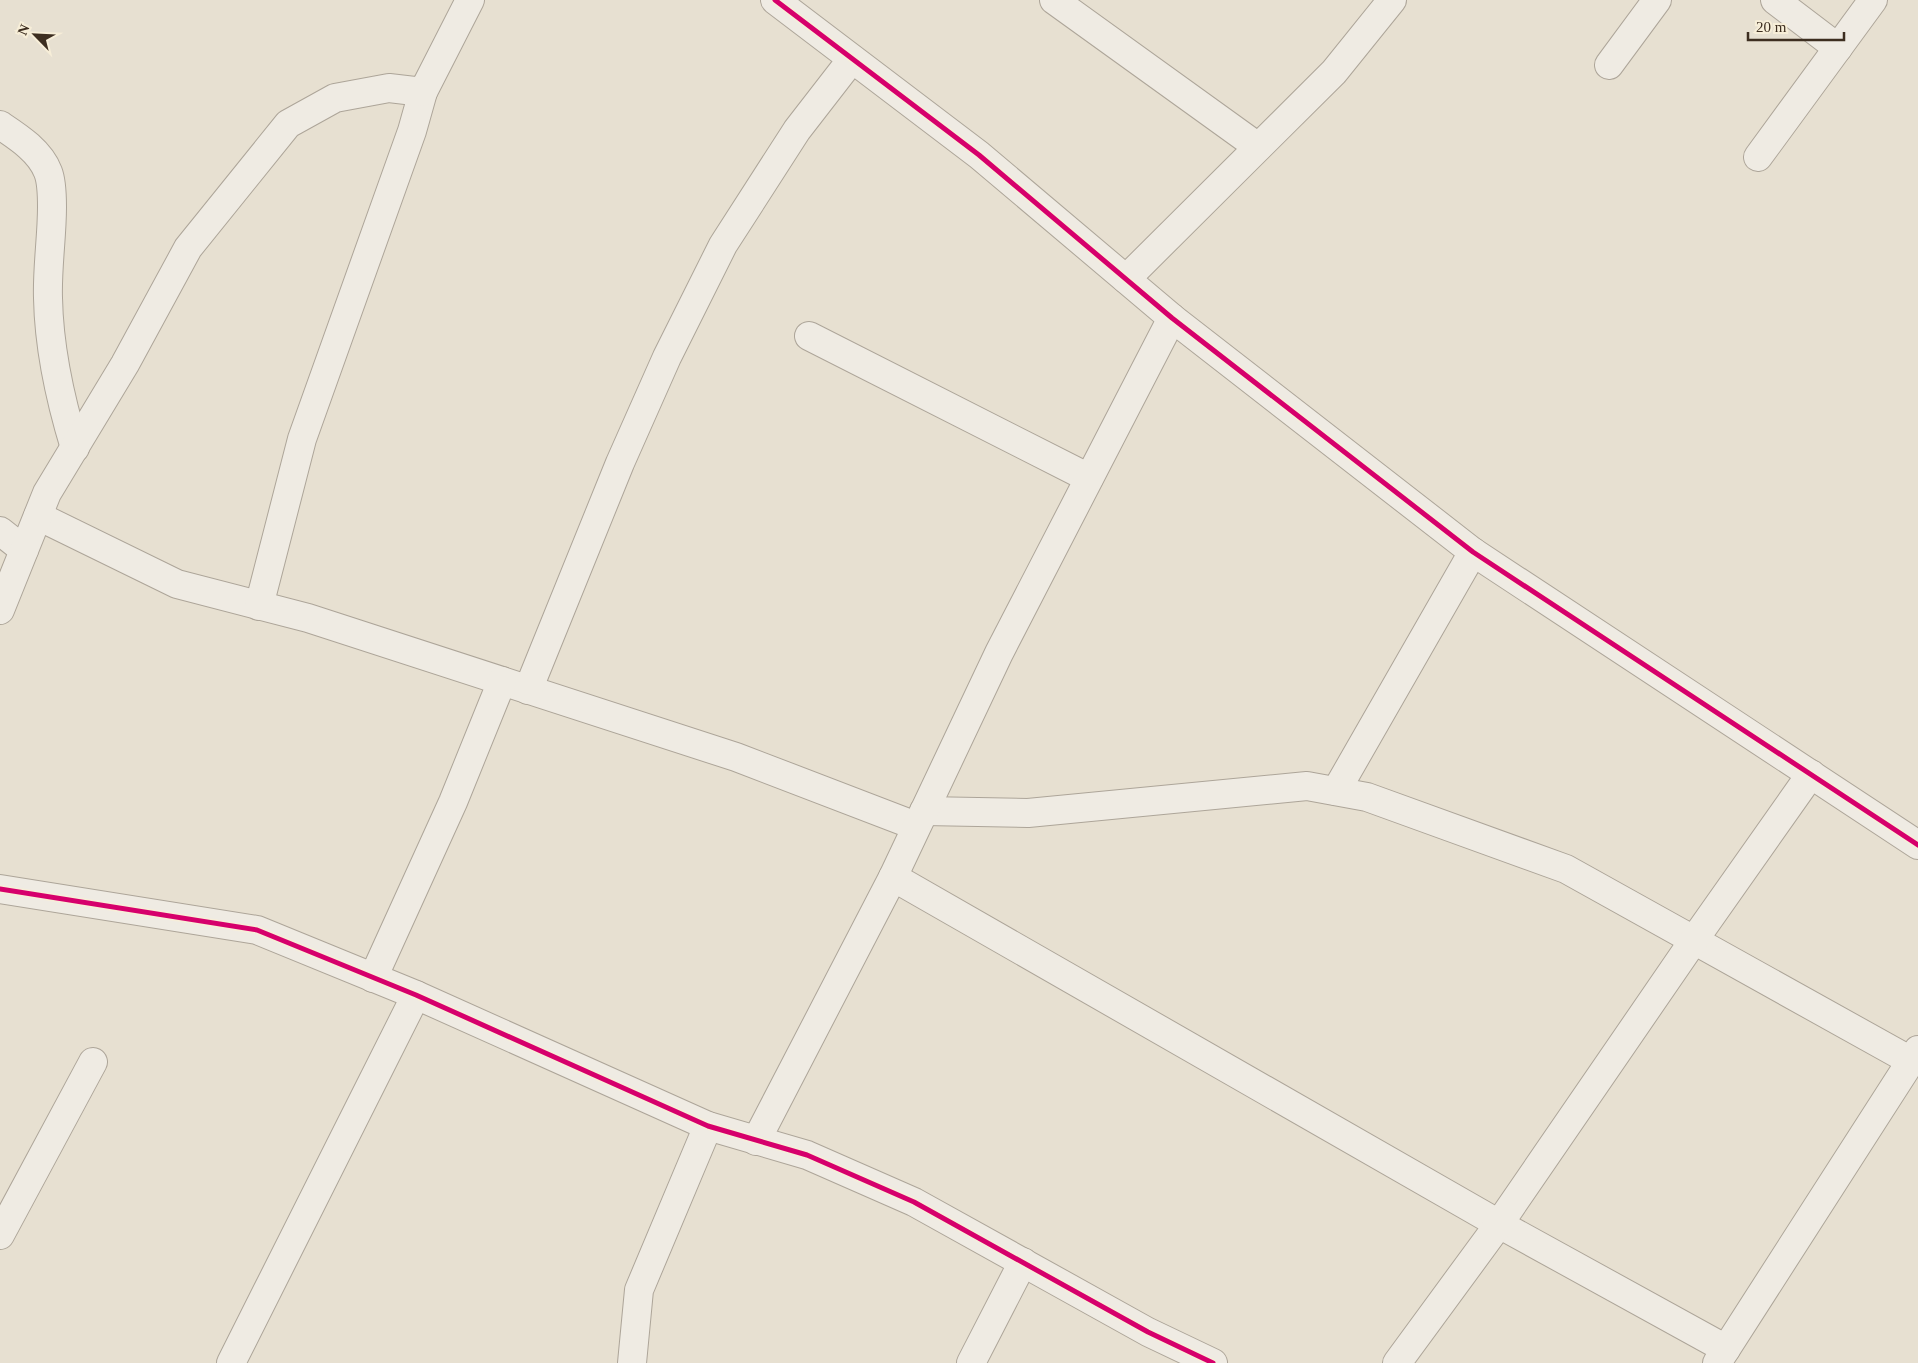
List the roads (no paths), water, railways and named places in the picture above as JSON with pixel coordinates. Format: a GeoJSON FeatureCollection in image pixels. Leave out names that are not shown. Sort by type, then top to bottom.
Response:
{"type":"FeatureCollection","features":[{"type":"Feature","properties":{"kind":"street"},"geometry":{"type":"LineString","coordinates":[[260,606],[302,439],[412,132],[424,92],[470,0]]}},
{"type":"Feature","properties":{"kind":"street"},"geometry":{"type":"LineString","coordinates":[[775,0],[979,155],[1172,318],[1473,552],[1918,845]]}},
{"type":"Feature","properties":{"kind":"street"},"geometry":{"type":"LineString","coordinates":[[1054,0],[1258,147]]}},
{"type":"Feature","properties":{"kind":"street"},"geometry":{"type":"LineString","coordinates":[[1609,65],[1657,0]]}},
{"type":"Feature","properties":{"kind":"street"},"geometry":{"type":"LineString","coordinates":[[1775,0],[1838,48]]}},
{"type":"Feature","properties":{"kind":"street"},"geometry":{"type":"LineString","coordinates":[[1758,157],[1873,0]]}},
{"type":"Feature","properties":{"kind":"street"},"geometry":{"type":"LineString","coordinates":[[1126,279],[1334,72],[1379,5]]}},
{"type":"Feature","properties":{"kind":"street"},"geometry":{"type":"LineString","coordinates":[[528,690],[620,462],[668,357],[723,245],[797,130],[852,59]]}},
{"type":"Feature","properties":{"kind":"street"},"geometry":{"type":"LineString","coordinates":[[0,610],[47,493],[125,364],[188,248],[288,124],[336,98],[389,88],[424,92]]}},
{"type":"Feature","properties":{"kind":"street"},"geometry":{"type":"LineString","coordinates":[[0,125],[28,145],[49,173],[52,194],[52,236],[48,297],[52,352],[61,402],[75,448]]}},
{"type":"Feature","properties":{"kind":"street"},"geometry":{"type":"LineString","coordinates":[[756,1141],[892,877],[999,653],[1172,318]]}},
{"type":"Feature","properties":{"kind":"street"},"geometry":{"type":"LineString","coordinates":[[809,336],[1089,478]]}},
{"type":"Feature","properties":{"kind":"street"},"geometry":{"type":"LineString","coordinates":[[38,516],[177,584],[308,618],[920,819],[1028,813],[1307,786],[1367,797],[1566,869],[1694,940],[1915,1055],[1722,1356],[1499,1224],[892,877]]}},
{"type":"Feature","properties":{"kind":"street"},"geometry":{"type":"LineString","coordinates":[[0,531],[24,550]]}},
{"type":"Feature","properties":{"kind":"street"},"geometry":{"type":"LineString","coordinates":[[1336,791],[1473,552]]}},
{"type":"Feature","properties":{"kind":"street"},"geometry":{"type":"LineString","coordinates":[[373,978],[453,802],[502,681]]}},
{"type":"Feature","properties":{"kind":"street"},"geometry":{"type":"LineString","coordinates":[[1397,1363],[1499,1224],[1694,940],[1811,774]]}},
{"type":"Feature","properties":{"kind":"street"},"geometry":{"type":"LineString","coordinates":[[0,889],[257,930],[416,995],[708,1126],[807,1155],[914,1202],[1148,1332],[1213,1363]]}},
{"type":"Feature","properties":{"kind":"street"},"geometry":{"type":"LineString","coordinates":[[231,1363],[416,995]]}},
{"type":"Feature","properties":{"kind":"street"},"geometry":{"type":"LineString","coordinates":[[0,1235],[93,1062]]}},
{"type":"Feature","properties":{"kind":"street"},"geometry":{"type":"LineString","coordinates":[[632,1363],[638,1290],[708,1126]]}},
{"type":"Feature","properties":{"kind":"street"},"geometry":{"type":"LineString","coordinates":[[971,1363],[1023,1262]]}}]}
